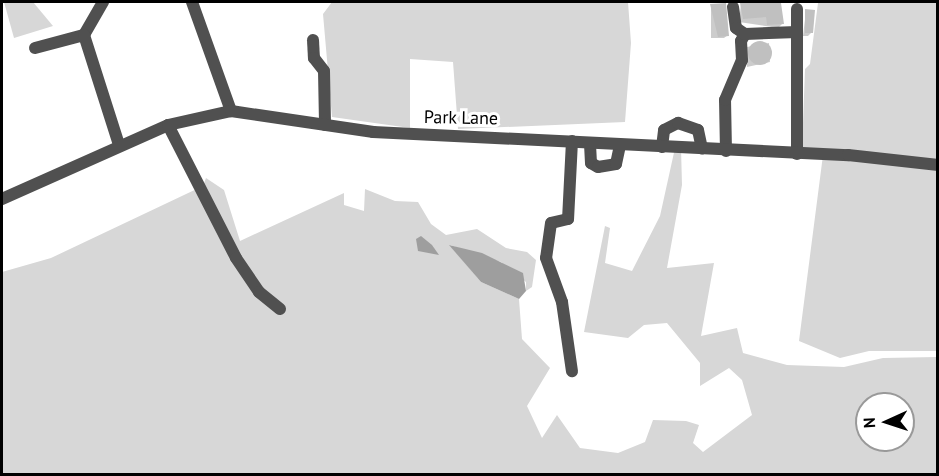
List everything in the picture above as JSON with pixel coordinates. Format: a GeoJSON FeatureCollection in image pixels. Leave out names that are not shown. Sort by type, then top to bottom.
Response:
{"type":"FeatureCollection","features":[{"type":"Feature","properties":{"kind":"street"},"geometry":{"type":"LineString","coordinates":[[35,48],[84,35],[103,2]]}},
{"type":"Feature","properties":{"kind":"street"},"geometry":{"type":"LineString","coordinates":[[192,2],[231,111]]}},
{"type":"Feature","properties":{"kind":"street"},"geometry":{"type":"LineString","coordinates":[[733,7],[736,28],[745,34],[797,32]]}},
{"type":"Feature","properties":{"kind":"street"},"geometry":{"type":"LineString","coordinates":[[797,9],[797,154]]}},
{"type":"Feature","properties":{"kind":"street"},"geometry":{"type":"LineString","coordinates":[[726,151],[725,100],[742,60],[745,34]]}},
{"type":"Feature","properties":{"kind":"street"},"geometry":{"type":"LineString","coordinates":[[84,35],[119,145]]}},
{"type":"Feature","properties":{"kind":"street"},"geometry":{"type":"LineString","coordinates":[[313,40],[314,58],[324,71],[325,125]]}},
{"type":"Feature","properties":{"kind":"street","name":"Park Lane"},"geometry":{"type":"LineString","coordinates":[[2,200],[168,124],[231,111],[408,135],[572,141],[590,144],[797,154],[938,165]]}},
{"type":"Feature","properties":{"kind":"street"},"geometry":{"type":"LineString","coordinates":[[662,147],[664,130],[678,123],[698,130],[702,149]]}},
{"type":"Feature","properties":{"kind":"street"},"geometry":{"type":"LineString","coordinates":[[168,124],[236,258],[259,292],[280,309]]}},
{"type":"Feature","properties":{"kind":"street"},"geometry":{"type":"LineString","coordinates":[[572,141],[568,219],[551,223],[546,258],[562,303],[572,371]]}},
{"type":"Feature","properties":{"kind":"street"},"geometry":{"type":"LineString","coordinates":[[590,144],[591,163],[598,167],[616,164],[620,145]]}},
{"type":"Feature","properties":{"kind":"shaded area"},"geometry":{"type":"Polygon","coordinates":[[[4,2],[33,2],[53,26],[14,38],[4,2]]]}},
{"type":"Feature","properties":{"kind":"shaded area"},"geometry":{"type":"Polygon","coordinates":[[[332,2],[628,2],[631,43],[625,122],[458,129],[453,62],[410,59],[410,128],[332,117],[323,14],[332,2]]]}},
{"type":"Feature","properties":{"kind":"shaded area"},"geometry":{"type":"Polygon","coordinates":[[[937,2],[937,351],[869,351],[840,358],[799,341],[823,155],[802,150],[805,69],[810,64],[818,3],[937,2]]]}},
{"type":"Feature","properties":{"kind":"shaded area"},"geometry":{"type":"Polygon","coordinates":[[[675,148],[681,148],[682,185],[667,268],[714,263],[701,336],[737,328],[743,353],[787,365],[844,367],[883,358],[937,357],[937,474],[2,474],[2,272],[51,258],[203,186],[206,178],[224,190],[240,241],[344,193],[344,205],[364,211],[365,189],[395,201],[418,202],[431,224],[446,235],[477,229],[506,248],[527,252],[536,260],[532,287],[526,291],[526,282],[501,262],[450,245],[481,282],[519,299],[522,339],[550,368],[527,406],[542,438],[557,415],[580,448],[618,453],[645,442],[653,420],[686,421],[699,425],[693,443],[703,452],[752,415],[742,380],[729,368],[700,386],[700,363],[667,323],[644,325],[628,338],[584,332],[605,226],[610,228],[605,263],[632,271],[660,216],[675,148]]]}},
{"type":"Feature","properties":{"kind":"shaded area"},"geometry":{"type":"Polygon","coordinates":[[[421,236],[439,255],[418,251],[416,239],[421,236]]]}},
{"type":"Feature","properties":{"kind":"shaded area"},"geometry":{"type":"Polygon","coordinates":[[[449,245],[482,253],[523,273],[526,291],[519,299],[481,282],[449,245]]]}},
{"type":"Feature","properties":{"kind":"building"},"geometry":{"type":"Polygon","coordinates":[[[726,3],[729,36],[718,37],[710,4],[726,3]]]}},
{"type":"Feature","properties":{"kind":"building"},"geometry":{"type":"Polygon","coordinates":[[[740,3],[781,3],[784,24],[767,25],[766,17],[743,19],[740,3]]]}},
{"type":"Feature","properties":{"kind":"building"},"geometry":{"type":"Polygon","coordinates":[[[805,9],[815,10],[813,33],[805,33],[805,9]]]}},
{"type":"Feature","properties":{"kind":"building"},"geometry":{"type":"Polygon","coordinates":[[[760,41],[769,44],[772,53],[769,62],[760,65],[751,62],[748,53],[751,44],[760,41]]]}}]}
